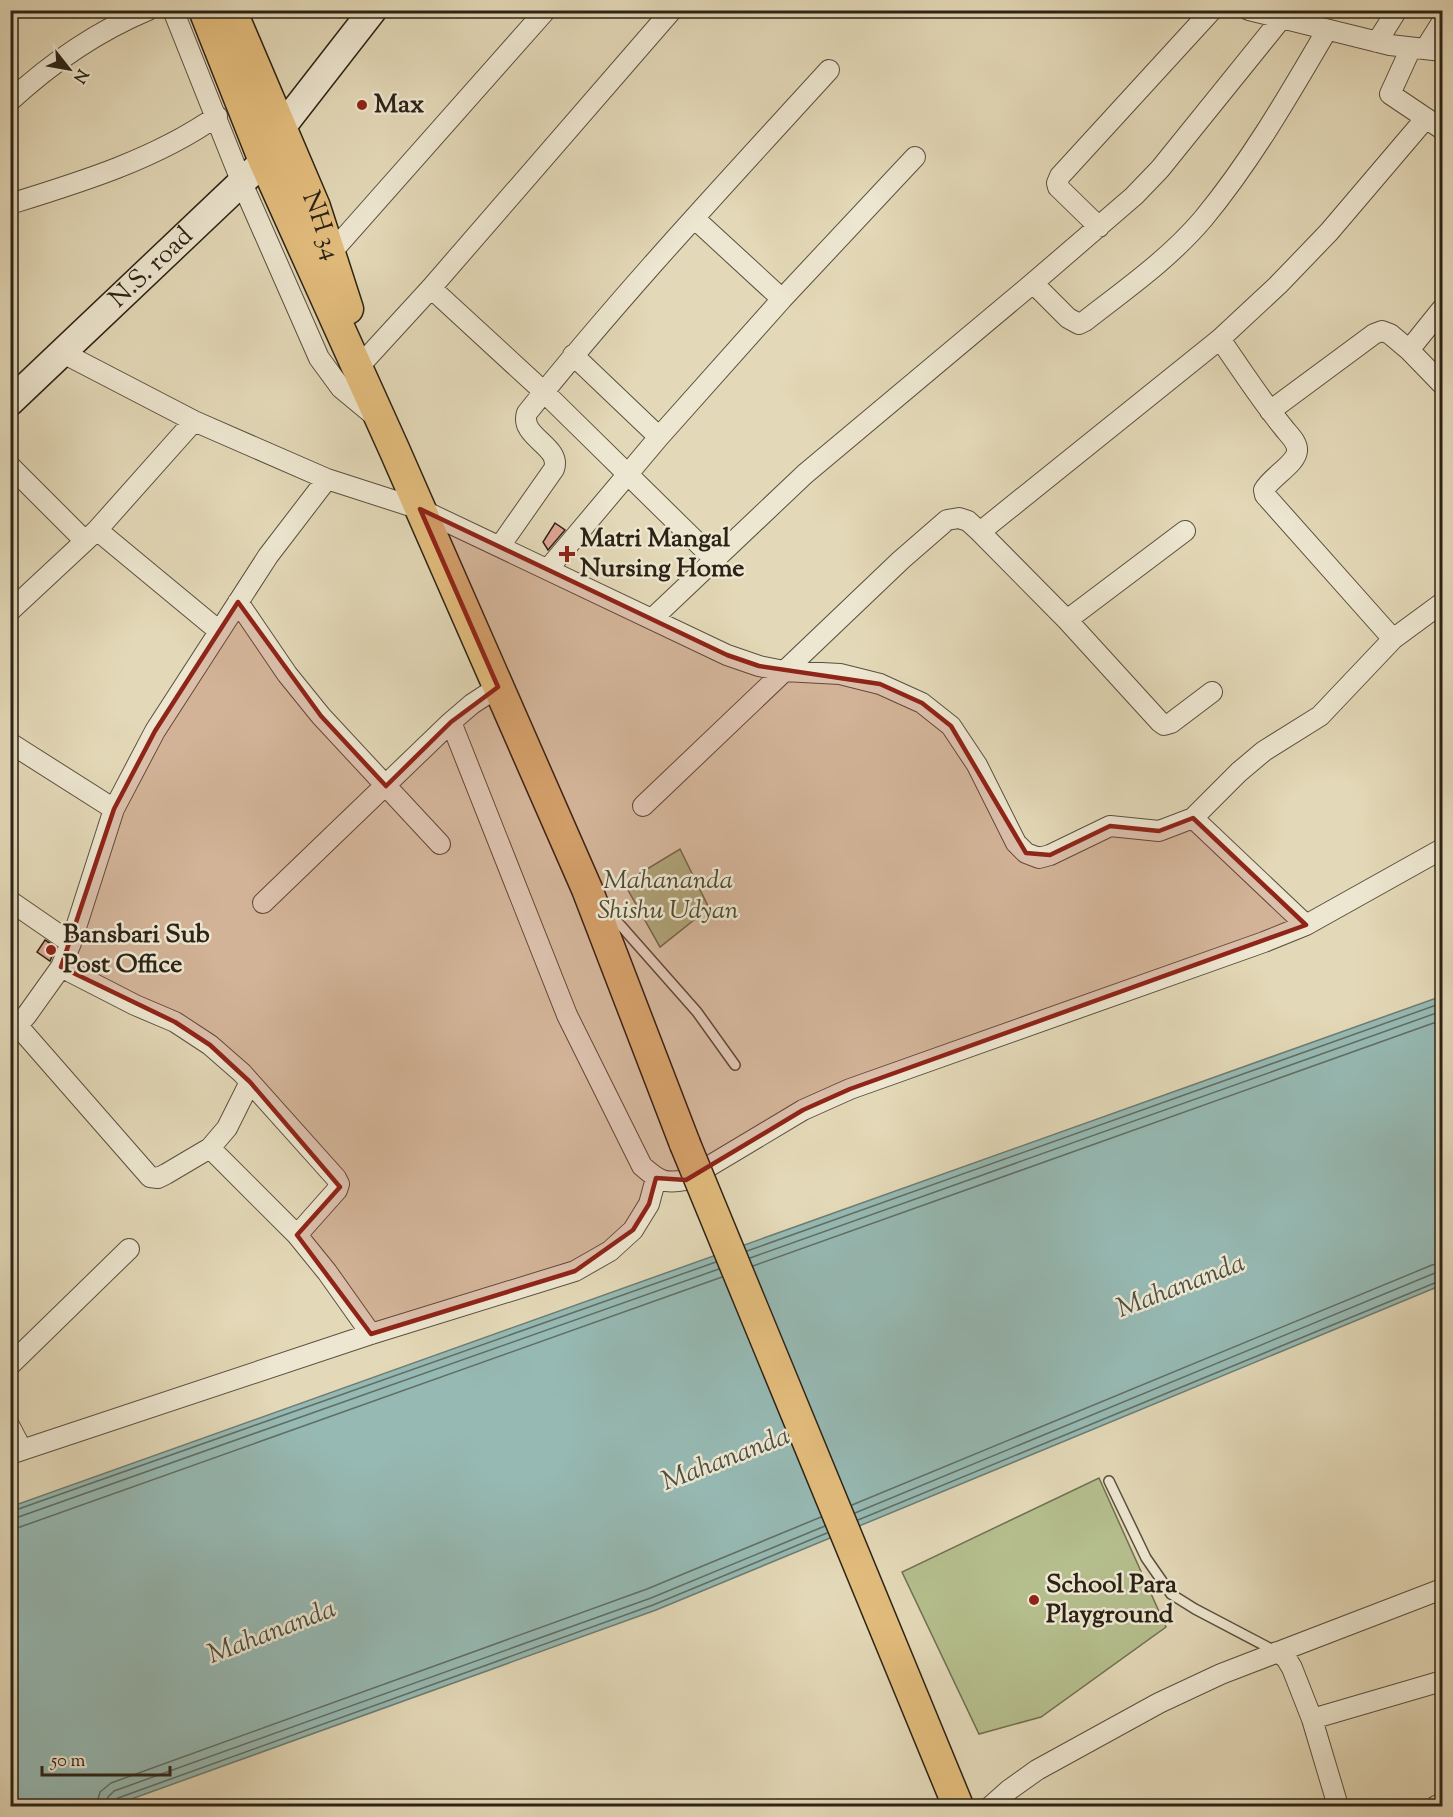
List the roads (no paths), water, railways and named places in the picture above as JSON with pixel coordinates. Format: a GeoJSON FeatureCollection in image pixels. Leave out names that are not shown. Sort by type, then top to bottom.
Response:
{"type":"FeatureCollection","features":[{"type":"Feature","properties":{"kind":"main road"},"geometry":{"type":"LineString","coordinates":[[204,10],[264,161],[394,449],[587,889],[685,1144],[958,1806]]}},
{"type":"Feature","properties":{"kind":"main road","name":"NH 34"},"geometry":{"type":"LineString","coordinates":[[231,10],[286,121],[394,449]]}},
{"type":"Feature","properties":{"kind":"main road","name":"N.S. road"},"geometry":{"type":"LineString","coordinates":[[10,402],[264,161],[286,121],[374,10]]}},
{"type":"Feature","properties":{"kind":"street"},"geometry":{"type":"LineString","coordinates":[[10,101],[38,75],[88,42],[148,10]]}},
{"type":"Feature","properties":{"kind":"street"},"geometry":{"type":"LineString","coordinates":[[172,10],[217,116],[242,183],[319,358],[341,388],[381,421]]}},
{"type":"Feature","properties":{"kind":"street"},"geometry":{"type":"LineString","coordinates":[[246,10],[286,121]]}},
{"type":"Feature","properties":{"kind":"street"},"geometry":{"type":"LineString","coordinates":[[330,254],[546,10]]}},
{"type":"Feature","properties":{"kind":"street"},"geometry":{"type":"LineString","coordinates":[[365,360],[431,288],[672,10]]}},
{"type":"Feature","properties":{"kind":"street"},"geometry":{"type":"LineString","coordinates":[[1099,226],[1058,188],[1059,176],[1212,10]]}},
{"type":"Feature","properties":{"kind":"street"},"geometry":{"type":"LineString","coordinates":[[1249,10],[1377,42],[1426,49]]}},
{"type":"Feature","properties":{"kind":"street"},"geometry":{"type":"LineString","coordinates":[[1377,42],[1397,10]]}},
{"type":"Feature","properties":{"kind":"street"},"geometry":{"type":"LineString","coordinates":[[653,618],[814,466],[1034,283],[1134,196],[1160,169],[1281,19]]}},
{"type":"Feature","properties":{"kind":"street"},"geometry":{"type":"LineString","coordinates":[[1443,22],[1426,49],[1390,94],[1443,129]]}},
{"type":"Feature","properties":{"kind":"street"},"geometry":{"type":"LineString","coordinates":[[1034,283],[1068,318],[1079,324],[1164,259],[1202,219],[1238,171],[1277,114],[1327,30]]}},
{"type":"Feature","properties":{"kind":"street"},"geometry":{"type":"LineString","coordinates":[[500,546],[556,463],[554,456],[526,426],[527,413],[573,355],[829,70]]}},
{"type":"Feature","properties":{"kind":"street"},"geometry":{"type":"LineString","coordinates":[[10,204],[69,185],[139,158],[202,127],[217,116]]}},
{"type":"Feature","properties":{"kind":"street"},"geometry":{"type":"LineString","coordinates":[[980,532],[1220,339],[1278,285],[1329,232],[1426,118]]}},
{"type":"Feature","properties":{"kind":"street"},"geometry":{"type":"LineString","coordinates":[[548,569],[659,437],[782,299],[915,157]]}},
{"type":"Feature","properties":{"kind":"street"},"geometry":{"type":"LineString","coordinates":[[694,218],[782,299]]}},
{"type":"Feature","properties":{"kind":"street"},"geometry":{"type":"LineString","coordinates":[[431,288],[544,392],[714,559]]}},
{"type":"Feature","properties":{"kind":"street"},"geometry":{"type":"LineString","coordinates":[[1409,350],[1443,309]]}},
{"type":"Feature","properties":{"kind":"street"},"geometry":{"type":"LineString","coordinates":[[1270,411],[1374,334],[1382,331],[1390,334],[1439,374]]}},
{"type":"Feature","properties":{"kind":"street"},"geometry":{"type":"LineString","coordinates":[[1220,339],[1296,444],[1298,453],[1293,461],[1267,485],[1264,490],[1265,495],[1393,639]]}},
{"type":"Feature","properties":{"kind":"street"},"geometry":{"type":"LineString","coordinates":[[63,353],[194,422],[327,479],[420,509],[727,655],[759,666],[784,671],[850,677],[880,684],[922,703],[951,726],[977,765],[1016,843],[1026,853],[1039,858],[1110,826],[1159,831],[1193,818],[1239,772],[1264,751],[1320,716],[1393,639],[1443,603]]}},
{"type":"Feature","properties":{"kind":"street"},"geometry":{"type":"LineString","coordinates":[[573,355],[659,437]]}},
{"type":"Feature","properties":{"kind":"street"},"geometry":{"type":"LineString","coordinates":[[10,611],[91,535],[194,422]]}},
{"type":"Feature","properties":{"kind":"street"},"geometry":{"type":"LineString","coordinates":[[10,466],[91,535],[219,631]]}},
{"type":"Feature","properties":{"kind":"street"},"geometry":{"type":"LineString","coordinates":[[250,1082],[227,1128],[210,1148],[158,1178],[150,1177],[14,1029],[61,967],[71,943],[114,809],[155,732],[268,556],[327,479]]}},
{"type":"Feature","properties":{"kind":"street"},"geometry":{"type":"LineString","coordinates":[[643,806],[901,560],[947,520],[959,518],[968,521],[980,532],[1067,620],[1164,725],[1171,723],[1212,692]]}},
{"type":"Feature","properties":{"kind":"street"},"geometry":{"type":"LineString","coordinates":[[1067,620],[1185,531]]}},
{"type":"Feature","properties":{"kind":"street"},"geometry":{"type":"LineString","coordinates":[[238,602],[287,674],[321,716],[440,844]]}},
{"type":"Feature","properties":{"kind":"street"},"geometry":{"type":"LineString","coordinates":[[263,903],[451,722],[472,704],[498,687]]}},
{"type":"Feature","properties":{"kind":"street"},"geometry":{"type":"LineString","coordinates":[[451,722],[567,1015],[642,1166],[656,1178],[669,1183],[686,1180],[803,1110],[850,1089],[1306,925],[1443,849]]}},
{"type":"Feature","properties":{"kind":"street"},"geometry":{"type":"LineString","coordinates":[[10,743],[114,809]]}},
{"type":"Feature","properties":{"kind":"street"},"geometry":{"type":"LineString","coordinates":[[1193,818],[1306,925]]}},
{"type":"Feature","properties":{"kind":"street"},"geometry":{"type":"LineString","coordinates":[[10,901],[71,943]]}},
{"type":"Feature","properties":{"kind":"street"},"geometry":{"type":"LineString","coordinates":[[61,967],[135,1005],[175,1022],[210,1045],[250,1082],[336,1178],[339,1184],[337,1190],[297,1235]]}},
{"type":"Feature","properties":{"kind":"street"},"geometry":{"type":"LineString","coordinates":[[210,1148],[297,1235],[327,1272],[371,1334]]}},
{"type":"Feature","properties":{"kind":"street"},"geometry":{"type":"LineString","coordinates":[[10,1427],[16,1452],[371,1334],[575,1271],[610,1251],[633,1230],[649,1204],[656,1178]]}},
{"type":"Feature","properties":{"kind":"street"},"geometry":{"type":"LineString","coordinates":[[10,1365],[129,1249]]}},
{"type":"Feature","properties":{"kind":"street"},"geometry":{"type":"LineString","coordinates":[[991,1806],[1037,1770],[1159,1703],[1221,1674],[1443,1589]]}},
{"type":"Feature","properties":{"kind":"street"},"geometry":{"type":"LineString","coordinates":[[1277,1652],[1289,1662],[1312,1719],[1338,1806]]}},
{"type":"Feature","properties":{"kind":"street"},"geometry":{"type":"LineString","coordinates":[[1312,1719],[1443,1681]]}},
{"type":"Feature","properties":{"kind":"street"},"geometry":{"type":"LineString","coordinates":[[1436,1806],[1443,1804]]}},
{"type":"Feature","properties":{"kind":"lane"},"geometry":{"type":"LineString","coordinates":[[587,889],[697,1012],[735,1065]]}},
{"type":"Feature","properties":{"kind":"lane"},"geometry":{"type":"LineString","coordinates":[[1109,1481],[1146,1558],[1171,1594],[1277,1652]]}},
{"type":"Feature","properties":{"kind":"water","name":"Mahananda"},"geometry":{"type":"Polygon","coordinates":[[[1442,996],[1442,1285],[656,1610],[112,1806],[11,1806],[10,1507],[1442,996]]]}},
{"type":"Feature","properties":{"kind":"place","name":"Max"},"geometry":{"type":"Point","coordinates":[362,105]}},
{"type":"Feature","properties":{"kind":"place","name":"Matri Mangal Nursing Home"},"geometry":{"type":"Point","coordinates":[567,554]}},
{"type":"Feature","properties":{"kind":"place","name":"Bansbari Sub Post Office"},"geometry":{"type":"Point","coordinates":[51,950]}},
{"type":"Feature","properties":{"kind":"place","name":"School Para Playground"},"geometry":{"type":"Point","coordinates":[1034,1600]}},
{"type":"Feature","properties":{"kind":"park label","name":"Mahananda Shishu Udyan"},"geometry":{"type":"Point","coordinates":[668,896]}}]}
